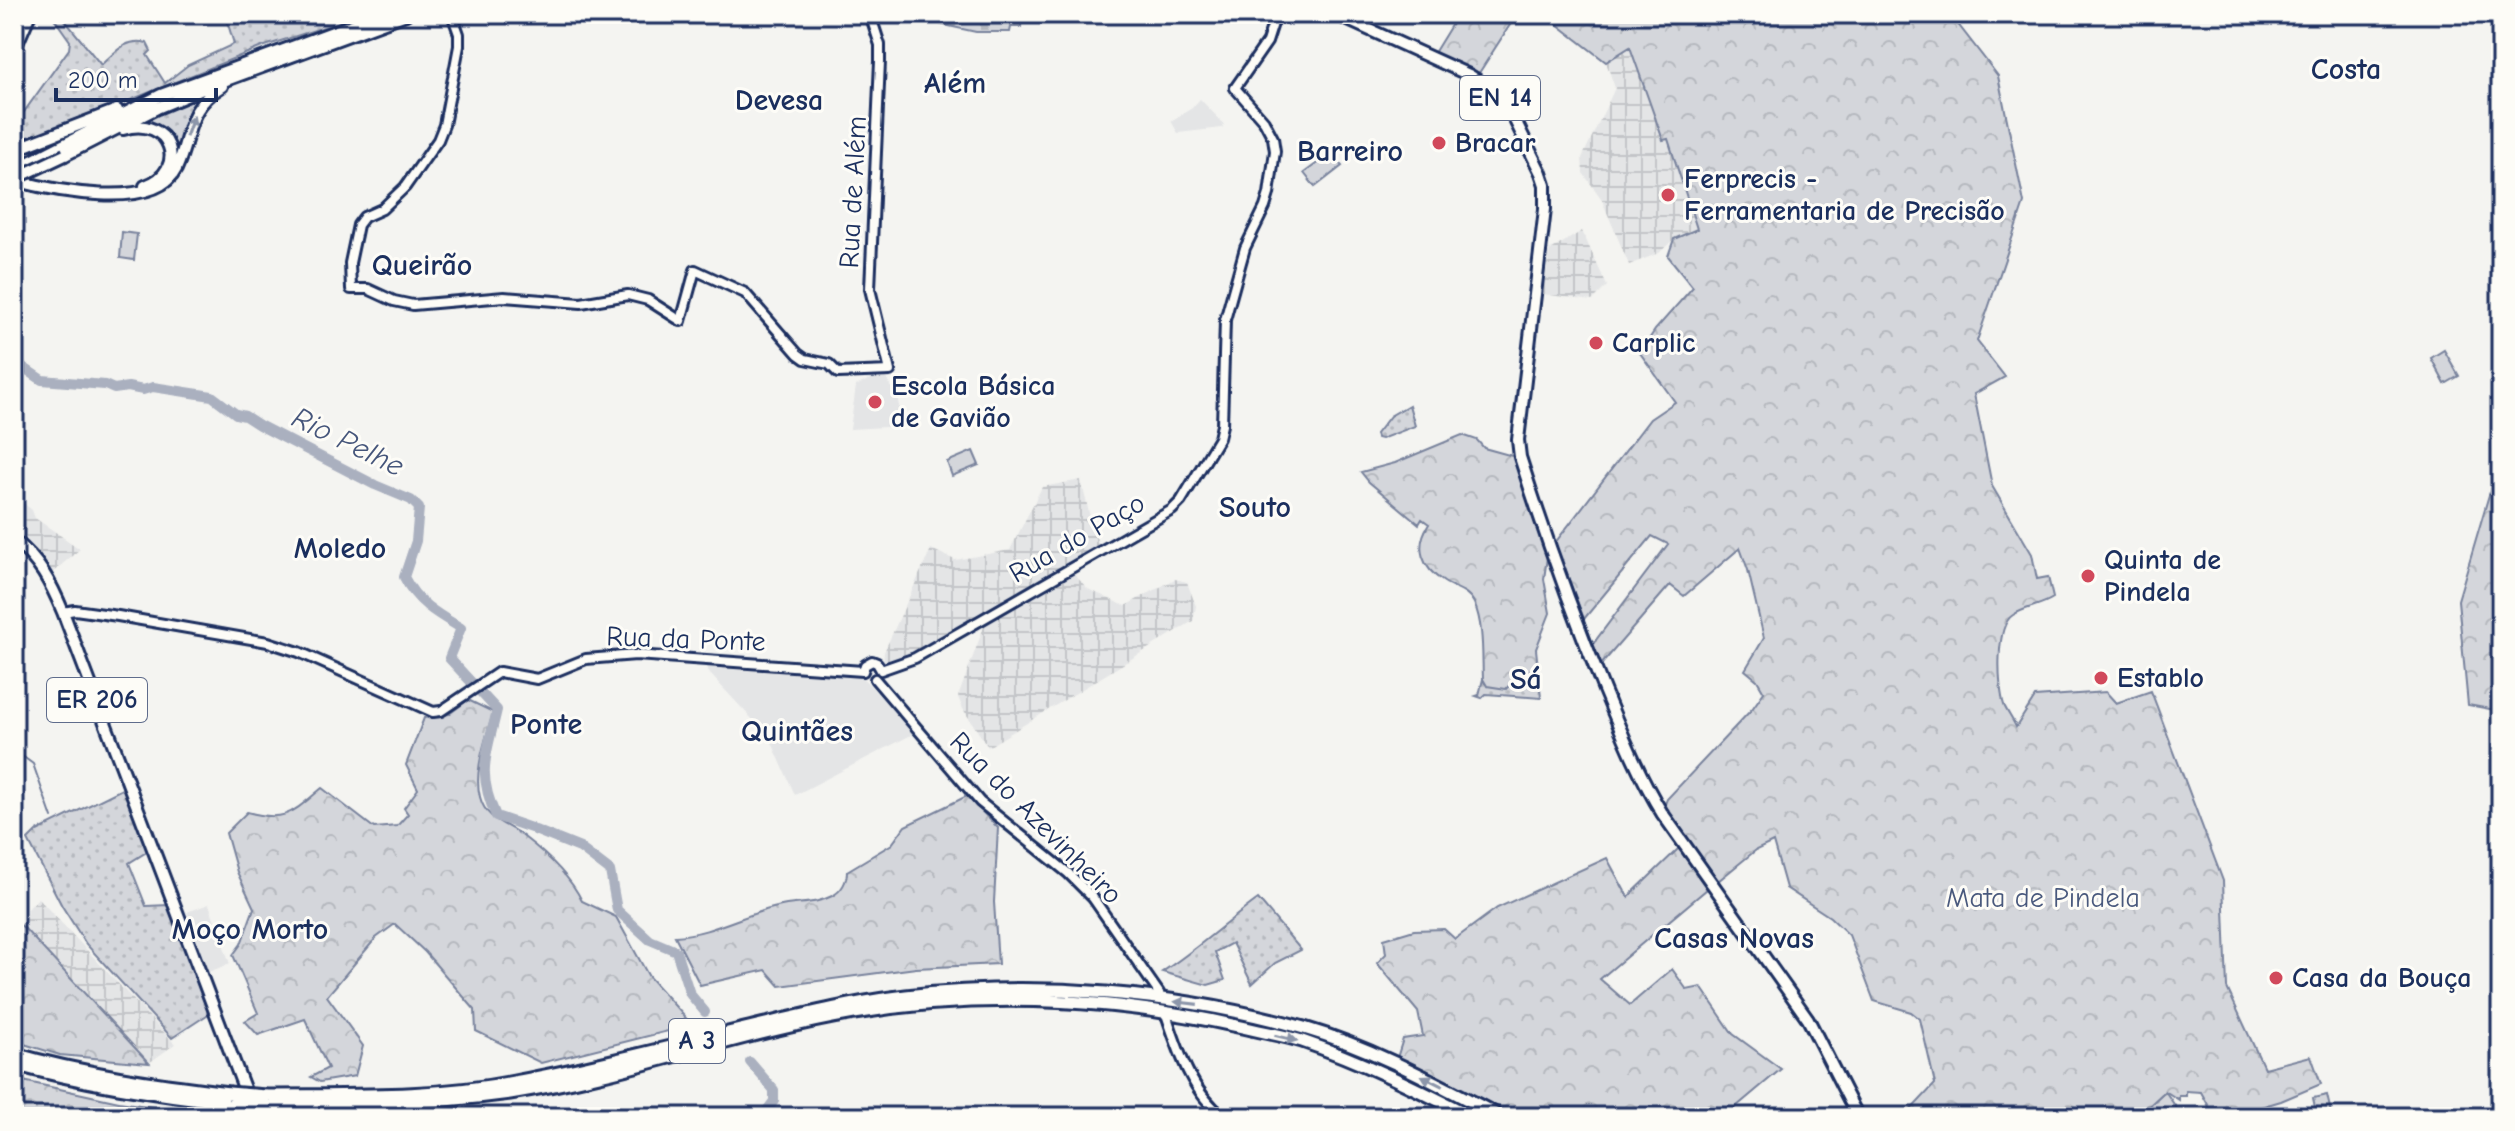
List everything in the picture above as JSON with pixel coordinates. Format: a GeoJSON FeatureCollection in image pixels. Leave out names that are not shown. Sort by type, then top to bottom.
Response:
{"type":"FeatureCollection","features":[{"type":"Feature","properties":{"kind":"highway","name":"A 3"},"geometry":{"type":"LineString","coordinates":[[268,1101],[401,1094],[509,1083],[621,1060],[853,1004],[984,990],[1051,990],[1202,1005],[1306,1029],[1400,1065],[1501,1117]]}},
{"type":"Feature","properties":{"kind":"highway","name":"A 3"},"geometry":{"type":"LineString","coordinates":[[14,1064],[155,1095],[401,1104],[511,1092],[624,1070],[738,1039],[854,1014],[985,1001],[1051,1001],[1127,1007],[1203,1018],[1301,1041],[1394,1078],[1472,1117]]}},
{"type":"Feature","properties":{"kind":"highway","name":"A 3"},"geometry":{"type":"LineString","coordinates":[[14,1054],[54,1065],[231,1098]]}},
{"type":"Feature","properties":{"kind":"main road"},"geometry":{"type":"LineString","coordinates":[[14,150],[382,14]]}},
{"type":"Feature","properties":{"kind":"main road"},"geometry":{"type":"LineString","coordinates":[[95,140],[157,108],[406,14]]}},
{"type":"Feature","properties":{"kind":"main road","name":"EN 14"},"geometry":{"type":"LineString","coordinates":[[1335,14],[1469,75],[1494,91],[1510,110],[1541,173],[1545,185],[1545,209],[1518,433],[1520,457],[1554,563],[1633,762],[1651,795],[1808,1019],[1858,1117]]}},
{"type":"Feature","properties":{"kind":"main road"},"geometry":{"type":"LineString","coordinates":[[14,176],[86,194],[154,190],[165,183],[176,169],[197,108],[209,95],[241,74]]}},
{"type":"Feature","properties":{"kind":"main road"},"geometry":{"type":"LineString","coordinates":[[14,176],[161,95]]}},
{"type":"Feature","properties":{"kind":"main road"},"geometry":{"type":"LineString","coordinates":[[14,176],[75,187],[130,187],[155,182],[169,165],[170,149],[163,134],[150,127],[126,128],[62,151]]}},
{"type":"Feature","properties":{"kind":"main road","name":"ER 206"},"geometry":{"type":"LineString","coordinates":[[14,540],[47,575],[65,617],[255,1117]]}},
{"type":"Feature","properties":{"kind":"street"},"geometry":{"type":"LineString","coordinates":[[14,53],[31,14]]}},
{"type":"Feature","properties":{"kind":"street","name":"Rua de Além"},"geometry":{"type":"LineString","coordinates":[[452,14],[459,46],[442,132],[405,187],[382,209],[364,217],[358,225],[350,263],[351,289],[368,289],[394,301],[413,305],[504,297],[581,303],[628,295],[648,300],[681,321],[695,270],[748,295],[798,354],[805,359],[833,366],[838,373],[890,371],[870,289],[880,53],[870,14]]}},
{"type":"Feature","properties":{"kind":"street","name":"Rua do Paço"},"geometry":{"type":"LineString","coordinates":[[881,670],[915,658],[1176,507],[1219,438],[1227,312],[1245,248],[1267,201],[1275,146],[1267,125],[1235,88],[1267,42],[1276,14]]}},
{"type":"Feature","properties":{"kind":"street","name":"Rua da Ponte"},"geometry":{"type":"LineString","coordinates":[[65,617],[83,612],[235,634],[284,646],[433,712],[441,711],[471,693],[499,672],[537,679],[586,659],[636,655],[863,671]]}},
{"type":"Feature","properties":{"kind":"street"},"geometry":{"type":"LineString","coordinates":[[872,661],[881,670],[875,679],[866,677],[863,671],[872,661]]}},
{"type":"Feature","properties":{"kind":"street","name":"Rua do Azevinheiro"},"geometry":{"type":"LineString","coordinates":[[875,679],[980,802],[1068,873],[1093,898],[1159,993]]}},
{"type":"Feature","properties":{"kind":"street"},"geometry":{"type":"LineString","coordinates":[[1167,1017],[1202,1096],[1224,1117]]}},
{"type":"Feature","properties":{"kind":"shaded area"},"geometry":{"type":"Polygon","coordinates":[[[1630,46],[1663,140],[1668,138],[1698,229],[1674,239],[1659,253],[1629,265],[1601,198],[1583,173],[1582,158],[1615,88],[1606,62],[1630,46]]]}},
{"type":"Feature","properties":{"kind":"shaded area"},"geometry":{"type":"Polygon","coordinates":[[[1200,99],[1224,124],[1222,128],[1178,133],[1171,121],[1200,99]]]}},
{"type":"Feature","properties":{"kind":"shaded area"},"geometry":{"type":"Polygon","coordinates":[[[1582,231],[1607,286],[1592,301],[1543,294],[1549,251],[1582,231]]]}},
{"type":"Feature","properties":{"kind":"shaded area","name":"Escola Básica de Gavião"},"geometry":{"type":"Polygon","coordinates":[[[884,375],[897,396],[903,426],[850,429],[856,386],[884,375]]]}},
{"type":"Feature","properties":{"kind":"shaded area"},"geometry":{"type":"Polygon","coordinates":[[[1081,480],[1099,546],[902,661],[883,663],[884,652],[931,549],[955,560],[1010,550],[1042,487],[1081,480]]]}},
{"type":"Feature","properties":{"kind":"shaded area"},"geometry":{"type":"Polygon","coordinates":[[[14,496],[32,510],[35,518],[80,549],[51,574],[28,545],[27,539],[14,532],[14,496]]]}},
{"type":"Feature","properties":{"kind":"shaded area"},"geometry":{"type":"Polygon","coordinates":[[[1071,571],[1088,589],[1125,606],[1175,579],[1187,582],[1196,606],[1193,621],[988,747],[958,697],[986,621],[1071,571]]]}},
{"type":"Feature","properties":{"kind":"shaded area"},"geometry":{"type":"Polygon","coordinates":[[[704,664],[859,674],[915,733],[795,795],[770,738],[704,664]]]}},
{"type":"Feature","properties":{"kind":"shaded area"},"geometry":{"type":"Polygon","coordinates":[[[38,898],[175,1044],[149,1063],[24,928],[27,910],[38,898]]]}},
{"type":"Feature","properties":{"kind":"shaded area"},"geometry":{"type":"Polygon","coordinates":[[[209,904],[230,964],[208,972],[187,912],[209,904]]]}},
{"type":"Feature","properties":{"kind":"green space"},"geometry":{"type":"Polygon","coordinates":[[[51,14],[60,14],[101,65],[127,44],[147,43],[151,51],[147,55],[165,83],[188,65],[234,44],[225,14],[365,14],[262,47],[14,147],[14,126],[69,49],[70,41],[51,14]]]}},
{"type":"Feature","properties":{"kind":"green space"},"geometry":{"type":"Polygon","coordinates":[[[928,14],[1022,14],[1021,27],[1011,27],[1010,32],[976,32],[930,22],[928,14]]]}},
{"type":"Feature","properties":{"kind":"green space"},"geometry":{"type":"Polygon","coordinates":[[[1458,14],[1517,14],[1479,73],[1434,53],[1458,14]]]}},
{"type":"Feature","properties":{"kind":"green space","name":"Mata de Pindela"},"geometry":{"type":"Polygon","coordinates":[[[1544,14],[1950,14],[1998,76],[2024,203],[1977,341],[2005,377],[1974,394],[1992,486],[2032,554],[2037,579],[2048,577],[2053,598],[2018,612],[2007,621],[2000,657],[2004,705],[2016,727],[2035,697],[2106,692],[2116,703],[2151,691],[2223,881],[2227,988],[2264,1068],[2311,1056],[2321,1084],[2281,1101],[2227,1117],[2222,1112],[2212,1112],[2201,1092],[2186,1091],[2186,1096],[2179,1096],[2179,1100],[2165,1091],[2137,1117],[1904,1117],[1935,1084],[1920,1019],[1911,1012],[1874,1001],[1849,935],[1830,917],[1786,888],[1773,842],[1756,850],[1718,881],[1710,877],[1663,809],[1667,799],[1752,709],[1764,692],[1757,680],[1745,670],[1764,638],[1740,548],[1684,596],[1670,585],[1601,665],[1593,644],[1668,544],[1652,536],[1584,619],[1555,543],[1650,419],[1675,402],[1640,353],[1655,330],[1693,287],[1668,256],[1674,239],[1697,229],[1668,139],[1663,140],[1630,47],[1606,62],[1544,14]]]}},
{"type":"Feature","properties":{"kind":"green space"},"geometry":{"type":"Polygon","coordinates":[[[208,92],[176,162],[155,125],[139,122],[208,92]]]}},
{"type":"Feature","properties":{"kind":"green space"},"geometry":{"type":"Polygon","coordinates":[[[1331,153],[1342,166],[1315,187],[1304,173],[1331,153]]]}},
{"type":"Feature","properties":{"kind":"green space"},"geometry":{"type":"Polygon","coordinates":[[[122,232],[137,234],[134,260],[120,258],[122,232]]]}},
{"type":"Feature","properties":{"kind":"green space"},"geometry":{"type":"Polygon","coordinates":[[[2444,350],[2459,376],[2445,384],[2431,358],[2444,350]]]}},
{"type":"Feature","properties":{"kind":"green space"},"geometry":{"type":"Polygon","coordinates":[[[1409,405],[1415,426],[1377,438],[1376,434],[1390,416],[1409,405]]]}},
{"type":"Feature","properties":{"kind":"green space"},"geometry":{"type":"Polygon","coordinates":[[[1462,435],[1477,440],[1484,448],[1513,456],[1548,550],[1544,579],[1550,613],[1536,649],[1538,668],[1521,673],[1506,689],[1487,686],[1483,679],[1481,631],[1471,599],[1465,592],[1436,576],[1426,564],[1421,549],[1429,524],[1422,519],[1419,524],[1361,472],[1395,463],[1462,435]]]}},
{"type":"Feature","properties":{"kind":"green space"},"geometry":{"type":"Polygon","coordinates":[[[973,451],[979,465],[952,476],[947,462],[973,451]]]}},
{"type":"Feature","properties":{"kind":"green space"},"geometry":{"type":"Polygon","coordinates":[[[2501,454],[2501,711],[2468,705],[2458,600],[2501,454]]]}},
{"type":"Feature","properties":{"kind":"green space"},"geometry":{"type":"Polygon","coordinates":[[[1538,668],[1541,698],[1476,696],[1483,679],[1485,683],[1512,685],[1521,673],[1538,668]]]}},
{"type":"Feature","properties":{"kind":"green space"},"geometry":{"type":"Polygon","coordinates":[[[468,700],[493,712],[478,776],[480,797],[487,812],[549,858],[582,901],[616,917],[649,977],[692,1025],[541,1063],[476,1031],[475,1010],[425,952],[395,924],[376,938],[327,996],[363,1046],[355,1076],[320,1082],[311,1077],[328,1068],[305,1019],[258,1035],[245,1021],[258,1013],[233,955],[241,944],[254,908],[237,872],[226,833],[247,812],[280,816],[296,809],[322,788],[374,828],[397,826],[408,814],[404,808],[418,789],[406,765],[424,718],[449,714],[468,700]]]}},
{"type":"Feature","properties":{"kind":"green space"},"geometry":{"type":"Polygon","coordinates":[[[126,789],[148,851],[129,863],[146,906],[169,905],[208,1008],[207,1015],[172,1038],[86,944],[62,906],[28,840],[37,831],[126,789]]]}},
{"type":"Feature","properties":{"kind":"green space"},"geometry":{"type":"Polygon","coordinates":[[[967,796],[998,828],[994,902],[998,964],[916,968],[780,986],[766,970],[700,985],[675,936],[701,932],[764,910],[832,896],[843,885],[847,871],[892,844],[905,826],[967,796]]]}},
{"type":"Feature","properties":{"kind":"green space"},"geometry":{"type":"Polygon","coordinates":[[[1679,848],[1707,889],[1600,979],[1630,1005],[1672,969],[1687,990],[1701,987],[1733,1034],[1781,1069],[1724,1117],[1516,1117],[1397,1058],[1403,1039],[1423,1036],[1418,1012],[1377,963],[1386,954],[1384,939],[1414,930],[1444,929],[1455,939],[1497,908],[1607,858],[1628,897],[1679,848]]]}},
{"type":"Feature","properties":{"kind":"green space"},"geometry":{"type":"Polygon","coordinates":[[[1258,899],[1301,950],[1275,963],[1252,984],[1232,943],[1215,952],[1225,980],[1208,985],[1162,972],[1187,955],[1258,899]]]}},
{"type":"Feature","properties":{"kind":"green space"},"geometry":{"type":"Polygon","coordinates":[[[14,920],[149,1063],[60,1055],[14,1041],[14,920]]]}},
{"type":"Feature","properties":{"kind":"green space"},"geometry":{"type":"Polygon","coordinates":[[[14,1079],[119,1102],[181,1111],[184,1117],[14,1117],[14,1079]]]}},
{"type":"Feature","properties":{"kind":"green space"},"geometry":{"type":"Polygon","coordinates":[[[2165,1091],[2182,1116],[2137,1117],[2165,1091]]]}},
{"type":"Feature","properties":{"kind":"green space"},"geometry":{"type":"Polygon","coordinates":[[[2327,1095],[2332,1117],[2317,1117],[2313,1098],[2327,1095]]]}},
{"type":"Feature","properties":{"kind":"waterway","name":"Rio Pelhe"},"geometry":{"type":"LineString","coordinates":[[14,361],[42,380],[105,385],[114,389],[128,387],[143,390],[153,387],[212,396],[236,414],[375,485],[411,500],[419,508],[416,541],[404,577],[421,601],[461,628],[449,658],[497,710],[485,763],[490,801],[496,816],[531,828]]}},
{"type":"Feature","properties":{"kind":"waterway"},"geometry":{"type":"LineString","coordinates":[[14,750],[33,764],[52,818]]}},
{"type":"Feature","properties":{"kind":"waterway","name":"Rio Pelhe"},"geometry":{"type":"LineString","coordinates":[[535,830],[580,848],[610,871],[617,910],[650,940],[676,951],[690,994],[705,1012]]}},
{"type":"Feature","properties":{"kind":"waterway","name":"Rio Pelhe"},"geometry":{"type":"LineString","coordinates":[[750,1062],[774,1090],[774,1101],[762,1117]]}},
{"type":"Feature","properties":{"kind":"place","name":"Bracar"},"geometry":{"type":"Point","coordinates":[1439,143]}},
{"type":"Feature","properties":{"kind":"place","name":"Ferprecis - Ferramentaria de Precisão"},"geometry":{"type":"Point","coordinates":[1668,195]}},
{"type":"Feature","properties":{"kind":"place","name":"Carplic"},"geometry":{"type":"Point","coordinates":[1596,343]}},
{"type":"Feature","properties":{"kind":"place","name":"Escola Básica de Gavião"},"geometry":{"type":"Point","coordinates":[875,402]}},
{"type":"Feature","properties":{"kind":"place","name":"Quinta de Pindela"},"geometry":{"type":"Point","coordinates":[2088,576]}},
{"type":"Feature","properties":{"kind":"place","name":"Establo"},"geometry":{"type":"Point","coordinates":[2101,678]}},
{"type":"Feature","properties":{"kind":"place","name":"Casa da Bouça"},"geometry":{"type":"Point","coordinates":[2276,978]}},
{"type":"Feature","properties":{"kind":"district","name":"Costa"},"geometry":{"type":"Point","coordinates":[2346,69]}},
{"type":"Feature","properties":{"kind":"district","name":"Além"},"geometry":{"type":"Point","coordinates":[955,83]}},
{"type":"Feature","properties":{"kind":"district","name":"Devesa"},"geometry":{"type":"Point","coordinates":[779,100]}},
{"type":"Feature","properties":{"kind":"district","name":"Barreiro"},"geometry":{"type":"Point","coordinates":[1350,151]}},
{"type":"Feature","properties":{"kind":"district","name":"Queirão"},"geometry":{"type":"Point","coordinates":[422,265]}},
{"type":"Feature","properties":{"kind":"district","name":"Souto"},"geometry":{"type":"Point","coordinates":[1255,507]}},
{"type":"Feature","properties":{"kind":"district","name":"Moledo"},"geometry":{"type":"Point","coordinates":[340,548]}},
{"type":"Feature","properties":{"kind":"district","name":"Sá"},"geometry":{"type":"Point","coordinates":[1526,679]}},
{"type":"Feature","properties":{"kind":"district","name":"Ponte"},"geometry":{"type":"Point","coordinates":[546,724]}},
{"type":"Feature","properties":{"kind":"district","name":"Quintães"},"geometry":{"type":"Point","coordinates":[797,731]}},
{"type":"Feature","properties":{"kind":"district","name":"Moço Morto"},"geometry":{"type":"Point","coordinates":[250,929]}},
{"type":"Feature","properties":{"kind":"district","name":"Casas Novas"},"geometry":{"type":"Point","coordinates":[1734,938]}}]}
